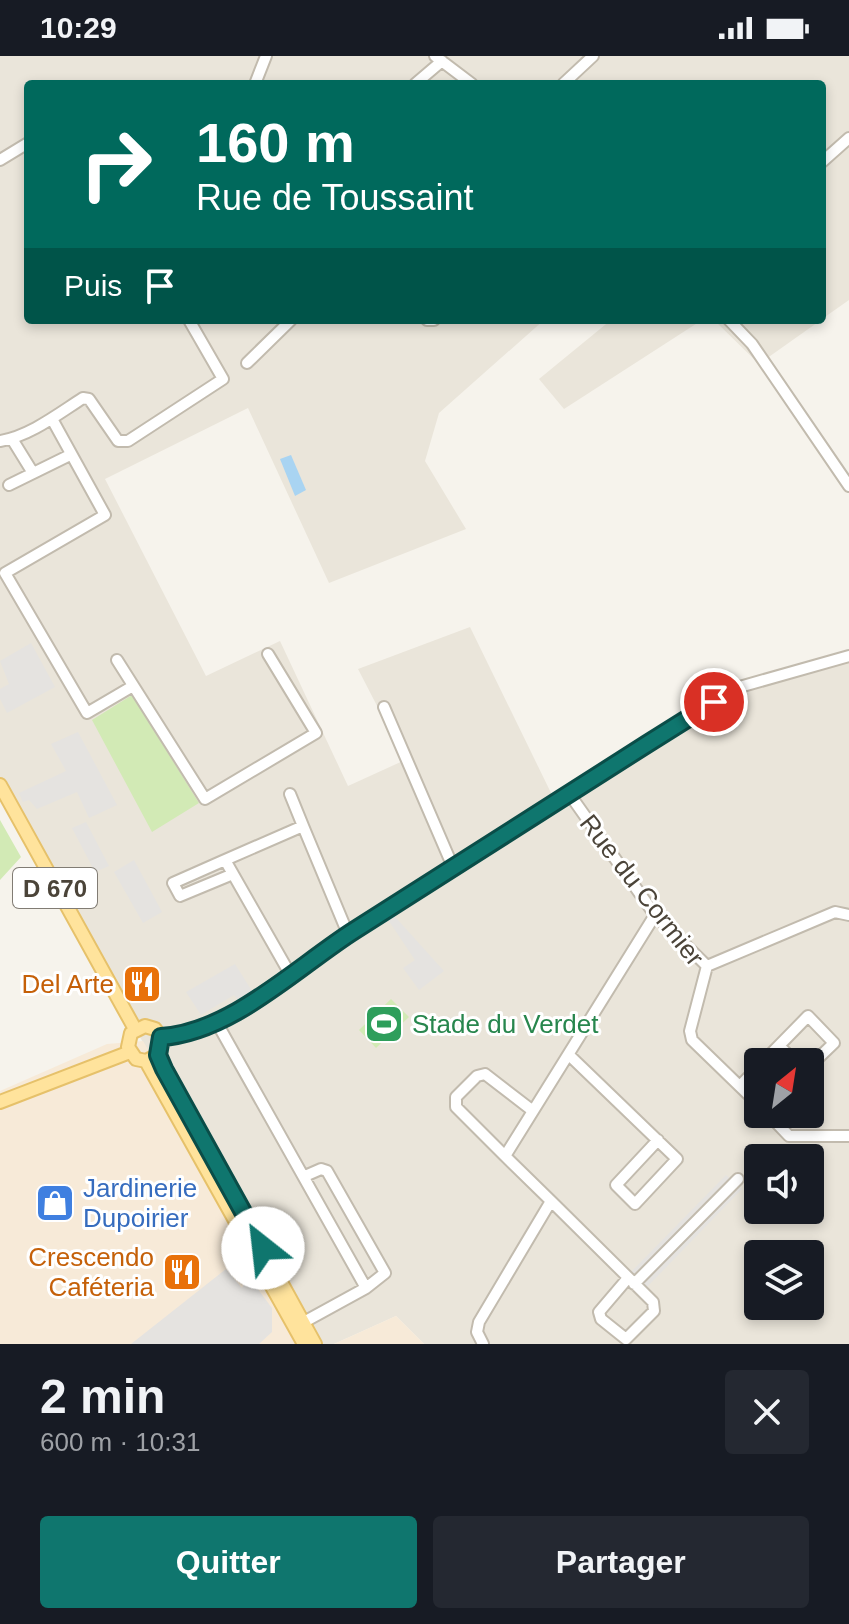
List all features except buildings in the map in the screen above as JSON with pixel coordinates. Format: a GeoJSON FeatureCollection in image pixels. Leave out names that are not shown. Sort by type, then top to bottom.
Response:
{"type":"FeatureCollection","features":[{"type":"Feature","properties":{"kind":"main road","name":"D 670"},"geometry":{"type":"LineString","coordinates":[[0,785],[135,1029]]}},
{"type":"Feature","properties":{"kind":"main road"},"geometry":{"type":"LineString","coordinates":[[304,1344],[146,1061],[130,1052],[128,1042],[135,1029],[150,1027],[161,1037],[158,1055],[315,1344]]}},
{"type":"Feature","properties":{"kind":"main road"},"geometry":{"type":"LineString","coordinates":[[0,1102],[130,1052]]}},
{"type":"Feature","properties":{"kind":"main road"},"geometry":{"type":"LineString","coordinates":[[146,1061],[158,1055]]}},
{"type":"Feature","properties":{"kind":"street"},"geometry":{"type":"LineString","coordinates":[[257,80],[266,56]]}},
{"type":"Feature","properties":{"kind":"street"},"geometry":{"type":"LineString","coordinates":[[567,80],[593,56]]}},
{"type":"Feature","properties":{"kind":"street"},"geometry":{"type":"LineString","coordinates":[[419,80],[438,58],[467,80]]}},
{"type":"Feature","properties":{"kind":"street"},"geometry":{"type":"LineString","coordinates":[[826,158],[849,138]]}},
{"type":"Feature","properties":{"kind":"street"},"geometry":{"type":"LineString","coordinates":[[0,160],[24,145]]}},
{"type":"Feature","properties":{"kind":"street"},"geometry":{"type":"LineString","coordinates":[[0,441],[12,439],[52,419],[83,398],[89,399],[118,441],[128,441],[223,379],[191,324]]}},
{"type":"Feature","properties":{"kind":"street"},"geometry":{"type":"LineString","coordinates":[[247,363],[287,324]]}},
{"type":"Feature","properties":{"kind":"street"},"geometry":{"type":"LineString","coordinates":[[733,324],[752,344],[849,486]]}},
{"type":"Feature","properties":{"kind":"street"},"geometry":{"type":"LineString","coordinates":[[52,419],[105,515],[5,573],[87,713],[133,686]]}},
{"type":"Feature","properties":{"kind":"street"},"geometry":{"type":"LineString","coordinates":[[12,439],[33,473]]}},
{"type":"Feature","properties":{"kind":"street"},"geometry":{"type":"LineString","coordinates":[[9,485],[70,455]]}},
{"type":"Feature","properties":{"kind":"street"},"geometry":{"type":"LineString","coordinates":[[117,660],[205,799],[316,733],[268,654]]}},
{"type":"Feature","properties":{"kind":"street"},"geometry":{"type":"LineString","coordinates":[[161,1037],[189,1034],[217,1023],[348,934],[736,688],[849,656]]}},
{"type":"Feature","properties":{"kind":"street"},"geometry":{"type":"LineString","coordinates":[[384,707],[453,867]]}},
{"type":"Feature","properties":{"kind":"street","name":"Rue du Cormier"},"geometry":{"type":"LineString","coordinates":[[568,792],[655,915],[707,966],[690,1031],[692,1040],[744,1090]]}},
{"type":"Feature","properties":{"kind":"street"},"geometry":{"type":"LineString","coordinates":[[290,794],[348,934]]}},
{"type":"Feature","properties":{"kind":"street"},"geometry":{"type":"LineString","coordinates":[[233,874],[180,896],[173,883],[303,826]]}},
{"type":"Feature","properties":{"kind":"street"},"geometry":{"type":"LineString","coordinates":[[225,860],[290,974]]}},
{"type":"Feature","properties":{"kind":"street"},"geometry":{"type":"LineString","coordinates":[[707,966],[835,912],[849,915]]}},
{"type":"Feature","properties":{"kind":"street"},"geometry":{"type":"LineString","coordinates":[[505,1156],[655,915]]}},
{"type":"Feature","properties":{"kind":"street"},"geometry":{"type":"LineString","coordinates":[[779,1046],[808,1016],[834,1043],[824,1053]]}},
{"type":"Feature","properties":{"kind":"street"},"geometry":{"type":"LineString","coordinates":[[217,1023],[366,1288]]}},
{"type":"Feature","properties":{"kind":"street"},"geometry":{"type":"LineString","coordinates":[[569,1055],[581,1063],[658,1140],[677,1159],[635,1204],[616,1185],[658,1140]]}},
{"type":"Feature","properties":{"kind":"street"},"geometry":{"type":"LineString","coordinates":[[533,1111],[485,1074],[477,1076],[456,1097],[456,1107],[631,1281],[656,1308],[626,1339],[601,1319],[599,1312],[631,1281],[738,1179]]}},
{"type":"Feature","properties":{"kind":"street"},"geometry":{"type":"LineString","coordinates":[[740,1086],[744,1082]]}},
{"type":"Feature","properties":{"kind":"street"},"geometry":{"type":"LineString","coordinates":[[781,1128],[789,1136],[849,1136]]}},
{"type":"Feature","properties":{"kind":"street"},"geometry":{"type":"LineString","coordinates":[[304,1322],[366,1288],[385,1273],[327,1171],[321,1169],[305,1176]]}},
{"type":"Feature","properties":{"kind":"street"},"geometry":{"type":"LineString","coordinates":[[483,1344],[477,1332],[479,1322],[551,1201]]}},
{"type":"Feature","properties":{"kind":"shaded area"},"geometry":{"type":"Polygon","coordinates":[[[0,56],[849,56],[849,300],[826,316],[826,80],[24,80],[24,324],[539,324],[439,413],[425,461],[466,529],[329,583],[248,408],[105,479],[206,676],[280,641],[348,786],[405,760],[358,669],[470,627],[553,797],[729,687],[849,650],[849,1344],[424,1344],[396,1316],[334,1344],[322,1344],[128,1017],[0,785],[0,56]]]}},
{"type":"Feature","properties":{"kind":"shaded area"},"geometry":{"type":"Polygon","coordinates":[[[606,324],[696,324],[564,409],[539,379],[606,324]]]}},
{"type":"Feature","properties":{"kind":"shaded area"},"geometry":{"type":"Polygon","coordinates":[[[718,324],[815,324],[759,364],[718,324]]]}},
{"type":"Feature","properties":{"kind":"shaded area"},"geometry":{"type":"Polygon","coordinates":[[[31,643],[55,687],[7,713],[0,699],[0,689],[9,684],[0,661],[31,643]]]}},
{"type":"Feature","properties":{"kind":"shaded area"},"geometry":{"type":"Polygon","coordinates":[[[78,732],[117,805],[89,818],[77,792],[37,809],[29,800],[23,802],[19,793],[66,771],[51,744],[78,732]]]}},
{"type":"Feature","properties":{"kind":"shaded area"},"geometry":{"type":"Polygon","coordinates":[[[86,822],[109,866],[95,872],[72,828],[86,822]]]}},
{"type":"Feature","properties":{"kind":"shaded area"},"geometry":{"type":"Polygon","coordinates":[[[134,860],[162,912],[143,923],[114,872],[134,860]]]}},
{"type":"Feature","properties":{"kind":"shaded area"},"geometry":{"type":"Polygon","coordinates":[[[388,909],[444,971],[419,990],[403,968],[415,960],[383,912],[388,909]]]}},
{"type":"Feature","properties":{"kind":"shaded area"},"geometry":{"type":"Polygon","coordinates":[[[235,964],[252,991],[238,1000],[234,995],[201,1015],[186,992],[235,964]]]}},
{"type":"Feature","properties":{"kind":"shaded area"},"geometry":{"type":"Polygon","coordinates":[[[143,1041],[322,1344],[0,1344],[0,1091],[107,1044],[143,1041]]]}},
{"type":"Feature","properties":{"kind":"shaded area"},"geometry":{"type":"Polygon","coordinates":[[[726,1175],[742,1189],[647,1287],[631,1272],[726,1175]]]}},
{"type":"Feature","properties":{"kind":"shaded area"},"geometry":{"type":"Polygon","coordinates":[[[226,1269],[242,1288],[248,1276],[272,1308],[272,1332],[259,1344],[131,1344],[226,1269]]]}},
{"type":"Feature","properties":{"kind":"shaded area"},"geometry":{"type":"Polygon","coordinates":[[[396,1316],[424,1344],[334,1344],[396,1316]]]}},
{"type":"Feature","properties":{"kind":"green space"},"geometry":{"type":"Polygon","coordinates":[[[132,695],[199,803],[152,832],[92,720],[132,695]]]}},
{"type":"Feature","properties":{"kind":"green space"},"geometry":{"type":"Polygon","coordinates":[[[0,820],[21,857],[0,880],[0,820]]]}},
{"type":"Feature","properties":{"kind":"green space","name":"Stade du Verdet"},"geometry":{"type":"Polygon","coordinates":[[[391,999],[409,1017],[376,1048],[359,1030],[391,999]]]}},
{"type":"Feature","properties":{"kind":"water"},"geometry":{"type":"Polygon","coordinates":[[[291,455],[306,490],[295,496],[280,459],[291,455]]]}},
{"type":"Feature","properties":{"kind":"place","name":"Del Arte"},"geometry":{"type":"Point","coordinates":[142,984]}},
{"type":"Feature","properties":{"kind":"place","name":"Stade du Verdet"},"geometry":{"type":"Point","coordinates":[384,1024]}},
{"type":"Feature","properties":{"kind":"place","name":"Jardinerie Dupoirier"},"geometry":{"type":"Point","coordinates":[55,1203]}},
{"type":"Feature","properties":{"kind":"place","name":"Crescendo Caféteria"},"geometry":{"type":"Point","coordinates":[182,1272]}},
{"type":"Feature","properties":{"kind":"route"},"geometry":{"type":"LineString","coordinates":[[263,1248],[164,1069],[158,1055],[162,1047],[161,1037],[189,1034],[217,1023],[348,934],[714,702]]}}]}
